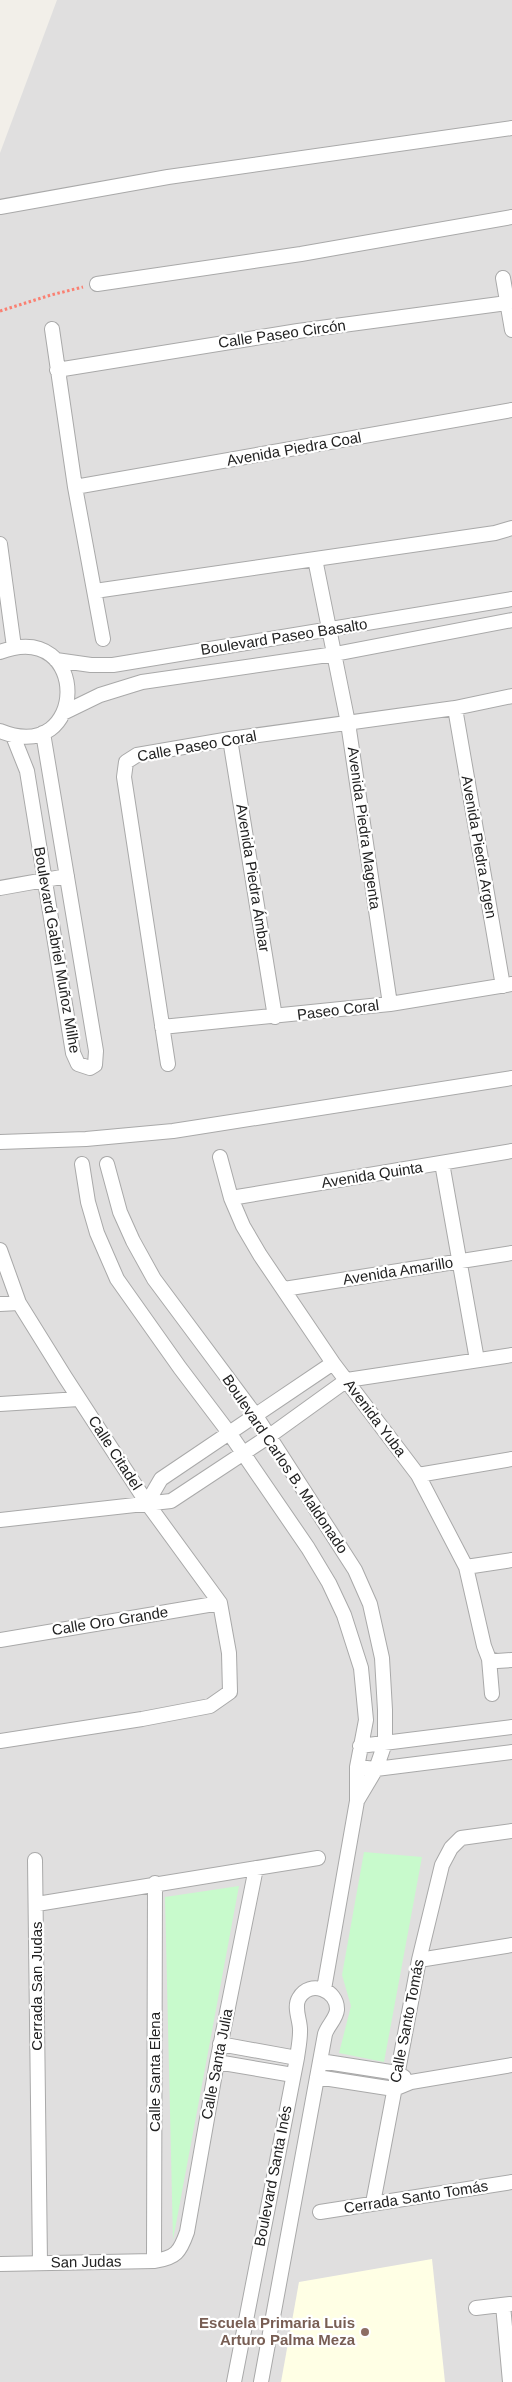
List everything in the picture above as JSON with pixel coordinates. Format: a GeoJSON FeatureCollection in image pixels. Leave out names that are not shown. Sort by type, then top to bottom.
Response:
{"type":"FeatureCollection","features":[{"type":"Feature","properties":{"kind":"street"},"geometry":{"type":"LineString","coordinates":[[0,207],[168,177],[512,128]]}},
{"type":"Feature","properties":{"kind":"street"},"geometry":{"type":"LineString","coordinates":[[98,284],[301,254],[512,217]]}},
{"type":"Feature","properties":{"kind":"street"},"geometry":{"type":"LineString","coordinates":[[502,278],[512,330]]}},
{"type":"Feature","properties":{"kind":"street","name":"Calle Paseo Circón"},"geometry":{"type":"LineString","coordinates":[[57,370],[298,331],[507,304]]}},
{"type":"Feature","properties":{"kind":"street"},"geometry":{"type":"LineString","coordinates":[[52,329],[75,487],[103,638]]}},
{"type":"Feature","properties":{"kind":"street","name":"Avenida Piedra Coal"},"geometry":{"type":"LineString","coordinates":[[75,487],[512,410]]}},
{"type":"Feature","properties":{"kind":"street"},"geometry":{"type":"LineString","coordinates":[[95,591],[495,533],[512,528]]}},
{"type":"Feature","properties":{"kind":"street"},"geometry":{"type":"LineString","coordinates":[[0,544],[14,647],[0,652]]}},
{"type":"Feature","properties":{"kind":"street","name":"Avenida Piedra Magenta"},"geometry":{"type":"LineString","coordinates":[[315,560],[348,723],[390,1004]]}},
{"type":"Feature","properties":{"kind":"street","name":"Boulevard Paseo Basalto"},"geometry":{"type":"LineString","coordinates":[[14,647],[29,647],[44,651],[56,660],[91,665],[113,665],[512,599]]}},
{"type":"Feature","properties":{"kind":"street","name":"Boulevard Paseo Basalto"},"geometry":{"type":"LineString","coordinates":[[63,713],[100,695],[142,682],[334,654],[512,620]]}},
{"type":"Feature","properties":{"kind":"street"},"geometry":{"type":"LineString","coordinates":[[6,734],[28,737],[43,733],[55,725],[63,713],[68,700],[68,685],[64,672],[56,660]]}},
{"type":"Feature","properties":{"kind":"street","name":"Calle Paseo Coral"},"geometry":{"type":"LineString","coordinates":[[168,1064],[124,766],[130,758],[137,755],[230,739],[455,708],[512,696]]}},
{"type":"Feature","properties":{"kind":"street","name":"Avenida Piedra Argen"},"geometry":{"type":"LineString","coordinates":[[455,708],[507,985]]}},
{"type":"Feature","properties":{"kind":"street","name":"Boulevard Gabriel Muñoz Milhe"},"geometry":{"type":"LineString","coordinates":[[6,734],[27,771],[73,1053],[78,1064],[90,1068],[95,1065],[96,1051],[43,733]]}},
{"type":"Feature","properties":{"kind":"street","name":"Avenida Piedra Ámbar"},"geometry":{"type":"LineString","coordinates":[[230,739],[275,1017]]}},
{"type":"Feature","properties":{"kind":"street"},"geometry":{"type":"LineString","coordinates":[[0,888],[67,876]]}},
{"type":"Feature","properties":{"kind":"street","name":"Paseo Coral"},"geometry":{"type":"LineString","coordinates":[[162,1027],[390,1004],[507,985]]}},
{"type":"Feature","properties":{"kind":"street"},"geometry":{"type":"LineString","coordinates":[[0,1142],[86,1139],[173,1131],[512,1078]]}},
{"type":"Feature","properties":{"kind":"street","name":"Avenida Quinta"},"geometry":{"type":"LineString","coordinates":[[231,1198],[512,1151]]}},
{"type":"Feature","properties":{"kind":"street","name":"Avenida Yuba"},"geometry":{"type":"LineString","coordinates":[[220,1158],[231,1198],[243,1226],[260,1255],[333,1363],[418,1474],[466,1567],[484,1646],[489,1659],[492,1694]]}},
{"type":"Feature","properties":{"kind":"street"},"geometry":{"type":"LineString","coordinates":[[442,1163],[477,1360]]}},
{"type":"Feature","properties":{"kind":"street","name":"Boulevard Carlos B. Maldonado"},"geometry":{"type":"LineString","coordinates":[[82,1164],[88,1202],[98,1233],[117,1279],[180,1368],[230,1434],[308,1548],[329,1583],[344,1615],[361,1668],[366,1720],[357,1767],[357,1801]]}},
{"type":"Feature","properties":{"kind":"street","name":"Boulevard Carlos B. Maldonado"},"geometry":{"type":"LineString","coordinates":[[107,1164],[120,1212],[133,1241],[154,1279],[256,1416],[355,1570],[370,1604],[382,1658],[385,1743],[376,1768]]}},
{"type":"Feature","properties":{"kind":"street","name":"Calle Citadel"},"geometry":{"type":"LineString","coordinates":[[0,1250],[19,1303],[147,1503],[220,1603],[229,1653],[230,1692],[210,1706],[142,1719],[0,1741]]}},
{"type":"Feature","properties":{"kind":"street","name":"Avenida Amarillo"},"geometry":{"type":"LineString","coordinates":[[284,1289],[512,1253]]}},
{"type":"Feature","properties":{"kind":"street"},"geometry":{"type":"LineString","coordinates":[[0,1304],[19,1303]]}},
{"type":"Feature","properties":{"kind":"street"},"geometry":{"type":"LineString","coordinates":[[0,1520],[171,1501],[243,1454],[347,1380],[512,1355]]}},
{"type":"Feature","properties":{"kind":"street"},"geometry":{"type":"LineString","coordinates":[[147,1503],[161,1479],[333,1363]]}},
{"type":"Feature","properties":{"kind":"street"},"geometry":{"type":"LineString","coordinates":[[0,1404],[79,1399]]}},
{"type":"Feature","properties":{"kind":"street"},"geometry":{"type":"LineString","coordinates":[[418,1474],[512,1458]]}},
{"type":"Feature","properties":{"kind":"street"},"geometry":{"type":"LineString","coordinates":[[466,1567],[512,1560]]}},
{"type":"Feature","properties":{"kind":"street","name":"Calle Oro Grande"},"geometry":{"type":"LineString","coordinates":[[0,1640],[220,1603]]}},
{"type":"Feature","properties":{"kind":"street"},"geometry":{"type":"LineString","coordinates":[[489,1659],[497,1661],[512,1660]]}},
{"type":"Feature","properties":{"kind":"street"},"geometry":{"type":"LineString","coordinates":[[360,1746],[512,1727]]}},
{"type":"Feature","properties":{"kind":"street"},"geometry":{"type":"LineString","coordinates":[[357,1767],[376,1768],[512,1752]]}},
{"type":"Feature","properties":{"kind":"street"},"geometry":{"type":"LineString","coordinates":[[324,1989],[357,1801],[376,1768]]}},
{"type":"Feature","properties":{"kind":"street","name":"Calle Santo Tomás"},"geometry":{"type":"LineString","coordinates":[[372,2203],[419,1960],[442,1865],[455,1842],[461,1838],[512,1831]]}},
{"type":"Feature","properties":{"kind":"street","name":"Cerrada San Judas"},"geometry":{"type":"LineString","coordinates":[[40,2263],[37,1904],[155,1883],[318,1858]]}},
{"type":"Feature","properties":{"kind":"street"},"geometry":{"type":"LineString","coordinates":[[35,1860],[37,1904]]}},
{"type":"Feature","properties":{"kind":"street","name":"Calle Santa Julia"},"geometry":{"type":"LineString","coordinates":[[172,2258],[181,2247],[187,2232],[220,2044],[256,1868]]}},
{"type":"Feature","properties":{"kind":"street","name":"Calle Santa Elena"},"geometry":{"type":"LineString","coordinates":[[154,2261],[155,1883]]}},
{"type":"Feature","properties":{"kind":"street"},"geometry":{"type":"LineString","coordinates":[[419,1960],[512,1945]]}},
{"type":"Feature","properties":{"kind":"street","name":"Boulevard Santa Inés"},"geometry":{"type":"LineString","coordinates":[[234,2382],[296,2058],[300,2031],[297,2009],[299,1998],[305,1992],[312,1989],[324,1989],[333,1995],[337,2004],[337,2013],[325,2034],[261,2382]]}},
{"type":"Feature","properties":{"kind":"street"},"geometry":{"type":"LineString","coordinates":[[220,2044],[296,2058]]}},
{"type":"Feature","properties":{"kind":"street"},"geometry":{"type":"LineString","coordinates":[[320,2061],[397,2073],[411,2082]]}},
{"type":"Feature","properties":{"kind":"street"},"geometry":{"type":"LineString","coordinates":[[217,2062],[293,2075]]}},
{"type":"Feature","properties":{"kind":"street"},"geometry":{"type":"LineString","coordinates":[[317,2077],[394,2089],[411,2082],[512,2065]]}},
{"type":"Feature","properties":{"kind":"street","name":"Cerrada Santo Tomás"},"geometry":{"type":"LineString","coordinates":[[320,2212],[512,2182]]}},
{"type":"Feature","properties":{"kind":"street","name":"San Judas"},"geometry":{"type":"LineString","coordinates":[[0,2264],[154,2261],[172,2258]]}},
{"type":"Feature","properties":{"kind":"street"},"geometry":{"type":"LineString","coordinates":[[476,2308],[508,2304],[510,2382]]}},
{"type":"Feature","properties":{"kind":"path"},"geometry":{"type":"LineString","coordinates":[[0,311],[51,295],[98,284]]}},
{"type":"Feature","properties":{"kind":"shaded area"},"geometry":{"type":"Polygon","coordinates":[[[57,0],[512,0],[512,2382],[0,2382],[0,153],[57,0]]]}},
{"type":"Feature","properties":{"kind":"shaded area","name":"Escuela Primaria Luis Arturo Palma Meza"},"geometry":{"type":"Polygon","coordinates":[[[432,2259],[445,2382],[281,2382],[299,2282],[432,2259]]]}},
{"type":"Feature","properties":{"kind":"green space"},"geometry":{"type":"Polygon","coordinates":[[[364,1852],[422,1857],[384,2062],[339,2053],[351,2006],[342,1975],[364,1852]]]}},
{"type":"Feature","properties":{"kind":"green space"},"geometry":{"type":"Polygon","coordinates":[[[239,1886],[173,2240],[165,1897],[239,1886]]]}},
{"type":"Feature","properties":{"kind":"place","name":"Escuela Primaria Luis Arturo Palma Meza"},"geometry":{"type":"Point","coordinates":[365,2332]}}]}
